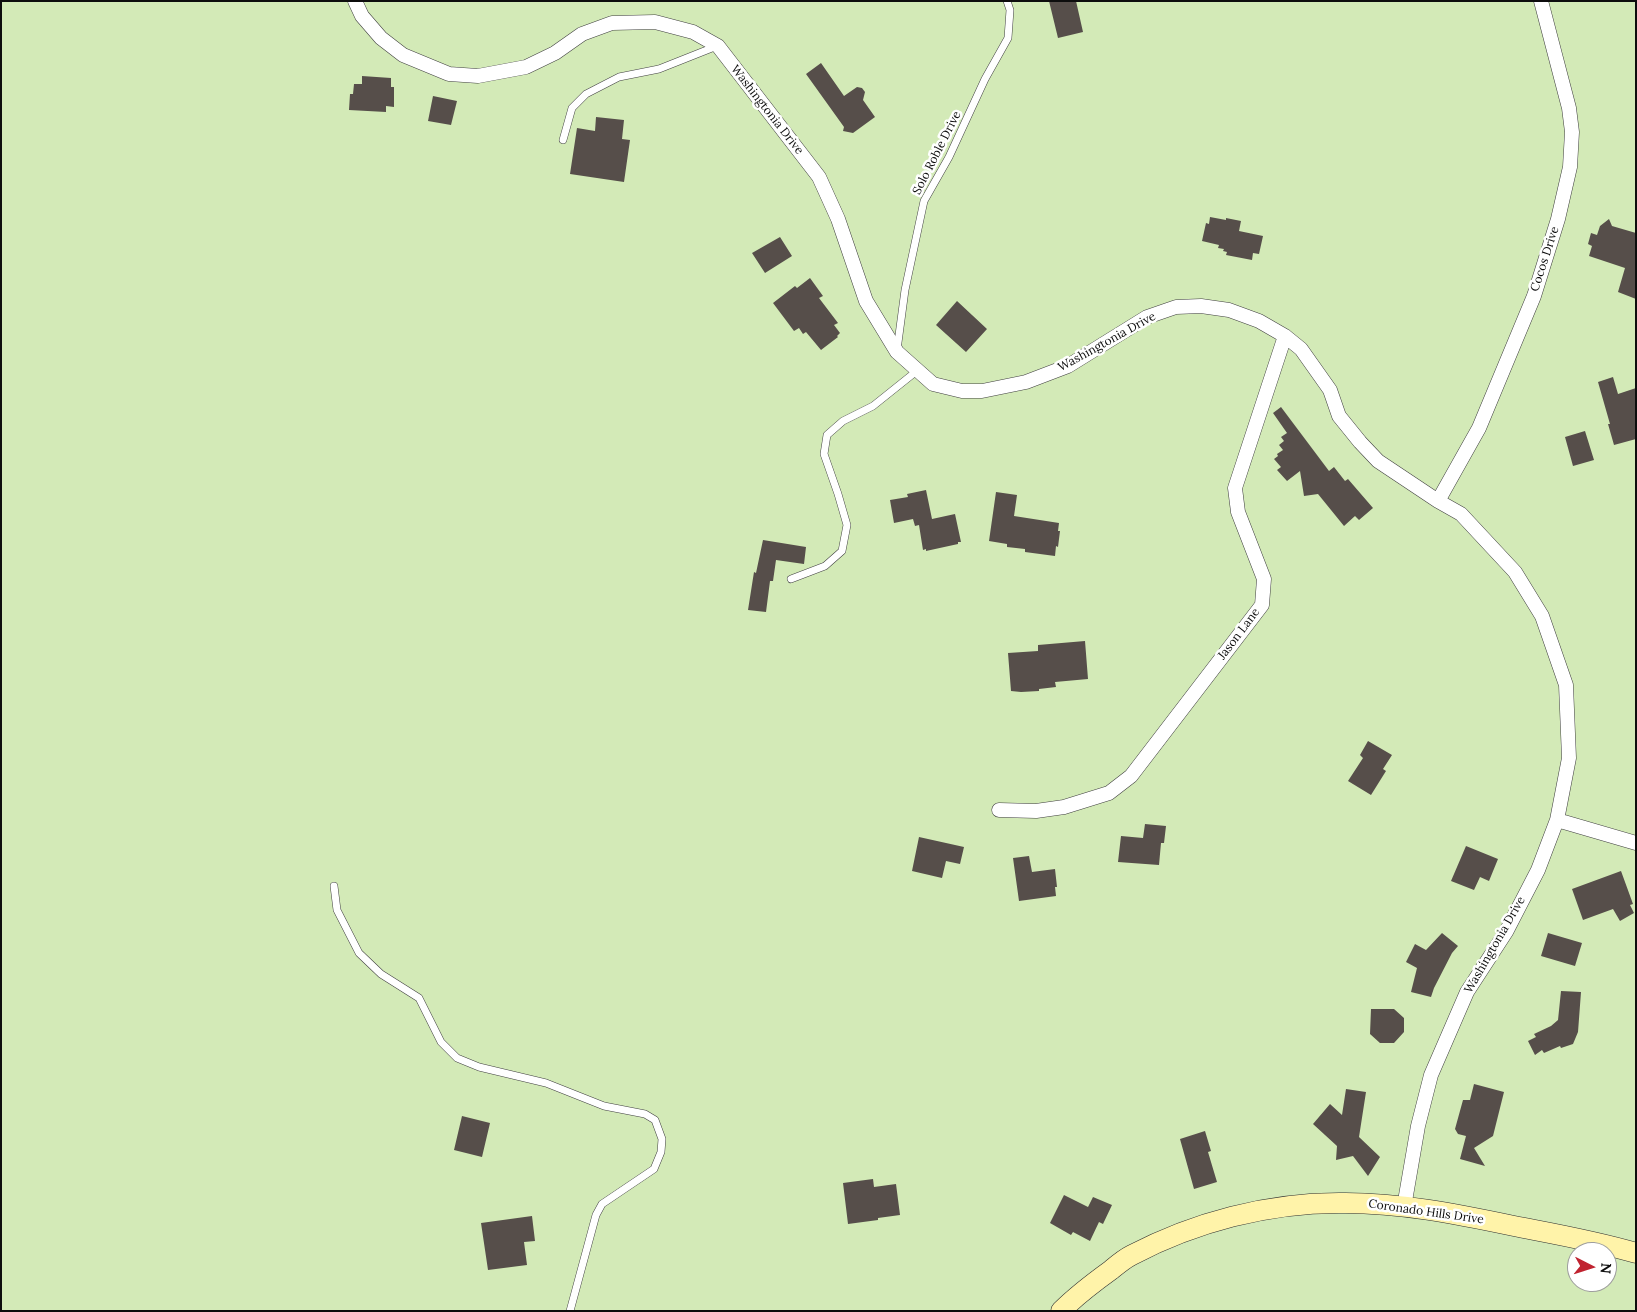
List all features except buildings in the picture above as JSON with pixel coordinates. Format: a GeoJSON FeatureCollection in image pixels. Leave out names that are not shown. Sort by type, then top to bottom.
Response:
{"type":"FeatureCollection","features":[{"type":"Feature","properties":{"kind":"street","name":"Washingtonia Drive"},"geometry":{"type":"LineString","coordinates":[[355,1],[362,16],[381,38],[403,55],[449,74],[478,76],[526,67],[555,53],[582,34],[612,23],[655,22],[693,32],[718,46],[819,178],[838,219],[866,301],[897,352],[934,384],[962,391],[982,391],[1026,382],[1068,366],[1147,318],[1176,307],[1201,306],[1229,310],[1259,320],[1285,336],[1301,349],[1330,390],[1339,416],[1378,461],[1461,514],[1515,572],[1542,616],[1566,685],[1569,758],[1557,820],[1538,870],[1506,932],[1467,992],[1431,1075],[1418,1126],[1404,1207]]}},
{"type":"Feature","properties":{"kind":"street","name":"Cocos Drive"},"geometry":{"type":"LineString","coordinates":[[1438,501],[1479,428],[1534,296],[1558,219],[1570,167],[1572,132],[1569,108],[1541,1]]}},
{"type":"Feature","properties":{"kind":"street","name":"Jason Lane"},"geometry":{"type":"LineString","coordinates":[[999,810],[1036,812],[1064,807],[1109,793],[1131,776],[1262,605],[1264,579],[1238,512],[1236,488],[1285,336]]}},
{"type":"Feature","properties":{"kind":"street"},"geometry":{"type":"LineString","coordinates":[[1557,820],[1636,843]]}},
{"type":"Feature","properties":{"kind":"street","name":"Coronado Hills Drive"},"geometry":{"type":"LineString","coordinates":[[1061,1311],[1077,1295],[1130,1255],[1185,1231],[1235,1216],[1290,1205],[1331,1203],[1404,1207],[1486,1220],[1608,1245],[1636,1253]]}},
{"type":"Feature","properties":{"kind":"lane","name":"Solo Roble Drive"},"geometry":{"type":"LineString","coordinates":[[897,352],[905,290],[924,202],[949,157],[985,79],[1008,38],[1010,10],[1006,1]]}},
{"type":"Feature","properties":{"kind":"lane"},"geometry":{"type":"LineString","coordinates":[[563,140],[572,108],[586,94],[619,77],[659,68],[718,46]]}},
{"type":"Feature","properties":{"kind":"lane"},"geometry":{"type":"LineString","coordinates":[[791,579],[825,566],[842,551],[846,524],[824,454],[827,436],[843,421],[873,406],[918,370]]}},
{"type":"Feature","properties":{"kind":"lane"},"geometry":{"type":"LineString","coordinates":[[334,886],[337,910],[359,953],[381,974],[419,998],[442,1042],[457,1058],[479,1067],[546,1083],[604,1106],[645,1114],[655,1120],[662,1139],[661,1152],[654,1169],[602,1204],[596,1215],[570,1311]]}},
{"type":"Feature","properties":{"kind":"green space"},"geometry":{"type":"Polygon","coordinates":[[[1,1],[1636,1],[1636,1311],[1,1311],[1,1]]]}}]}
